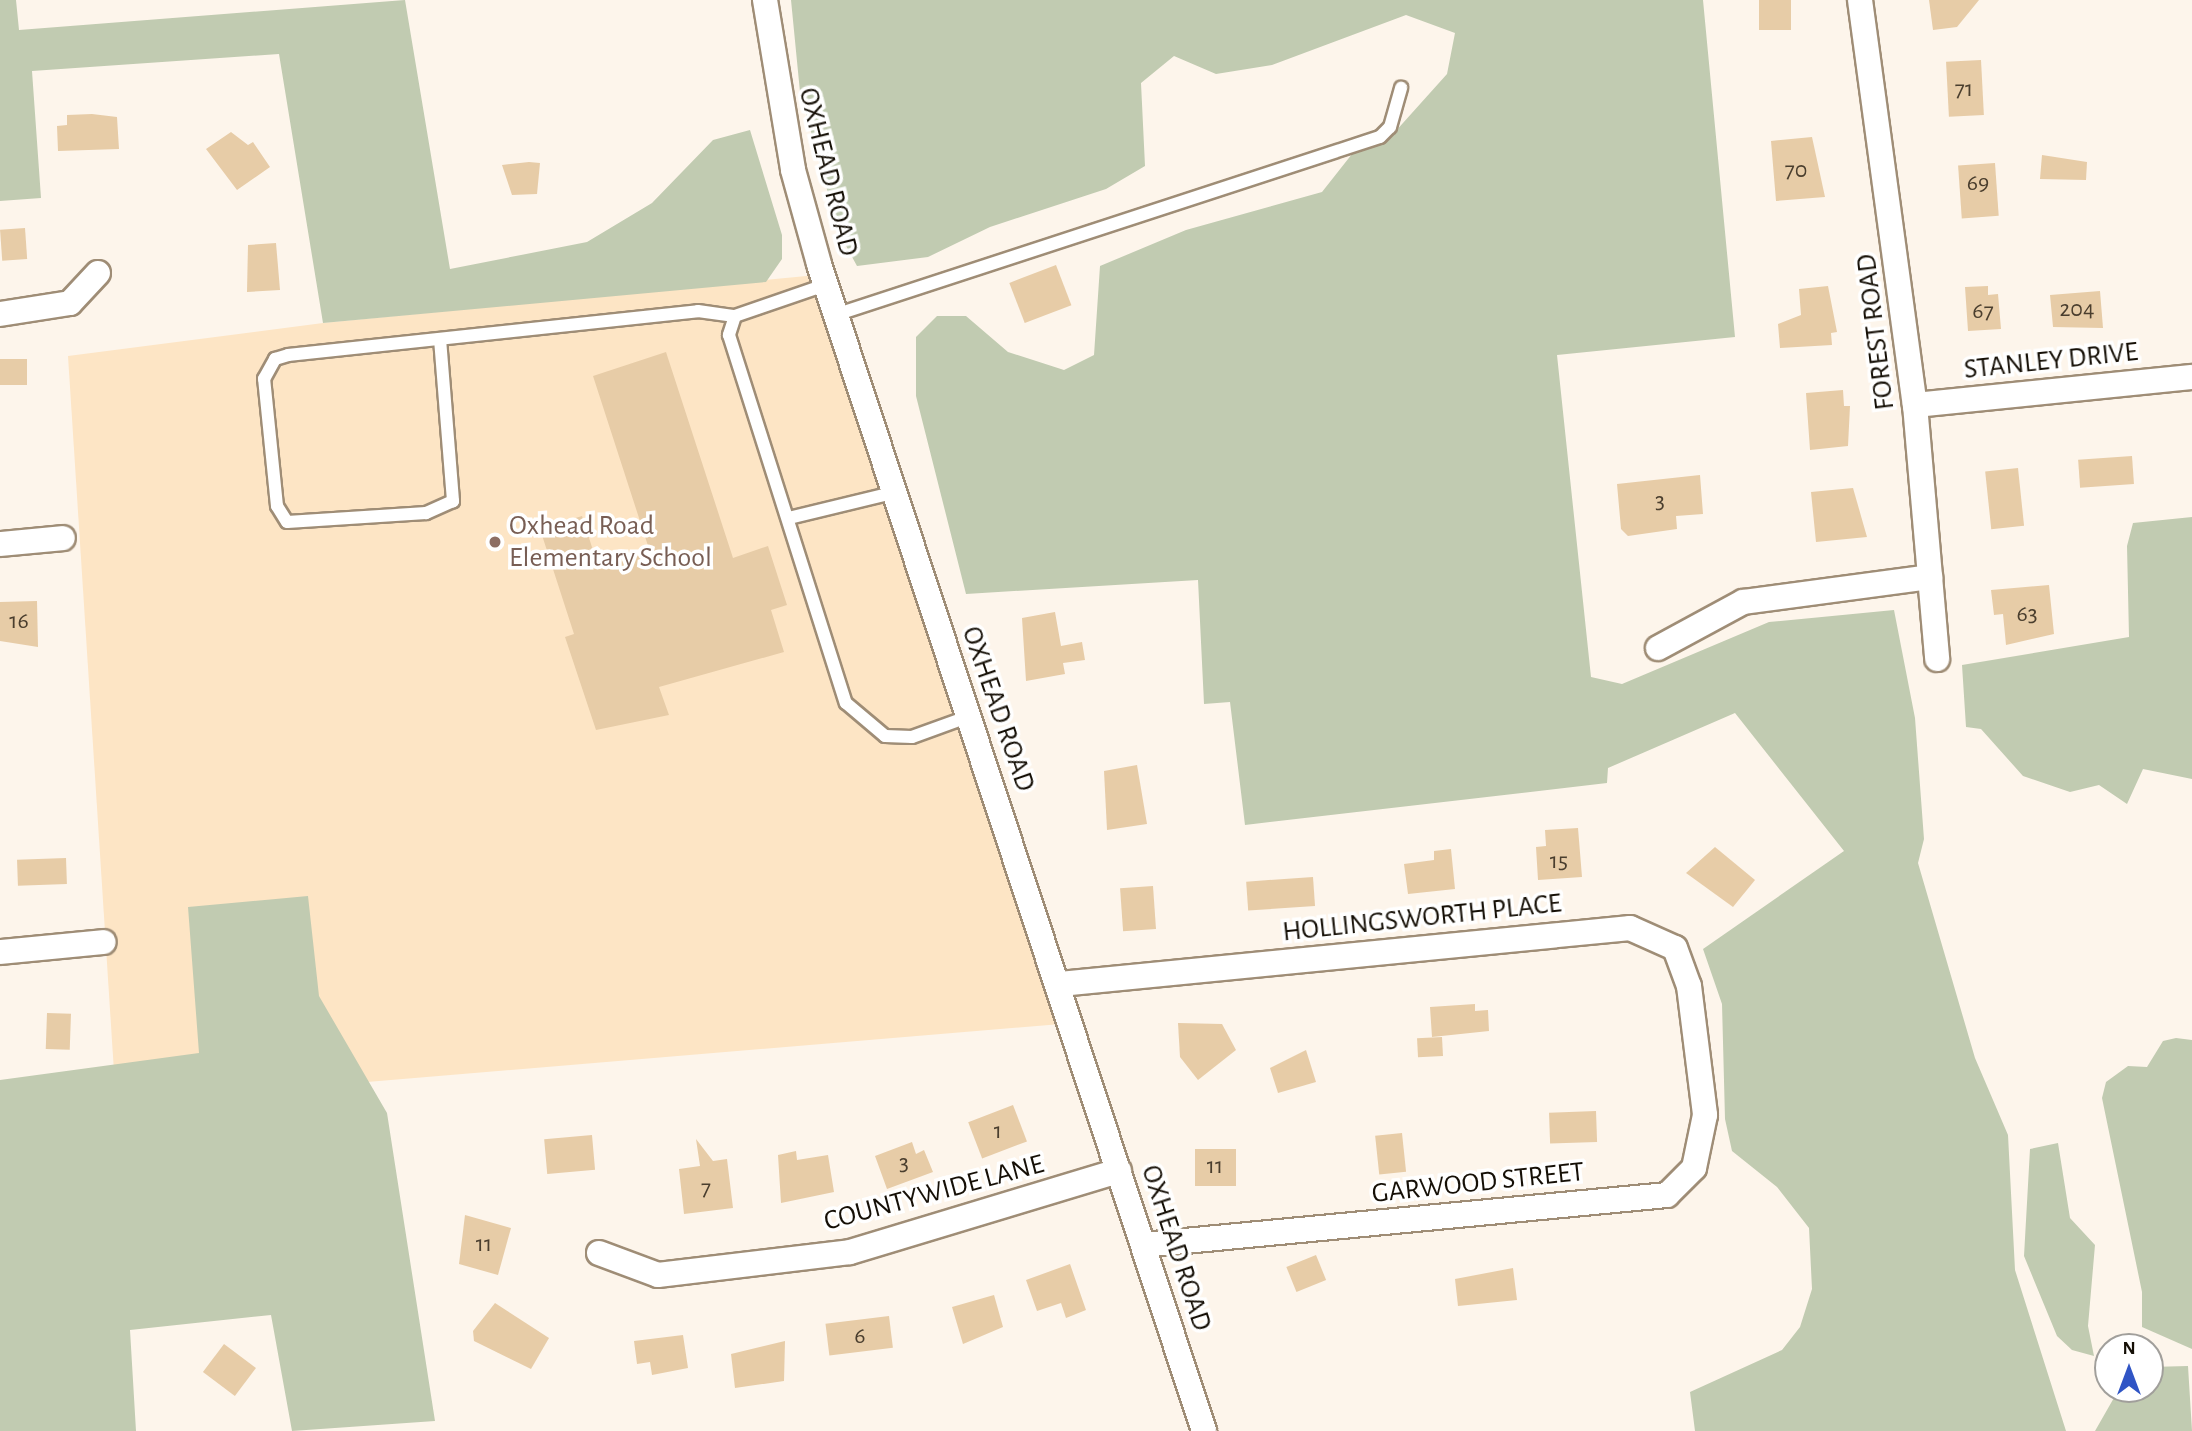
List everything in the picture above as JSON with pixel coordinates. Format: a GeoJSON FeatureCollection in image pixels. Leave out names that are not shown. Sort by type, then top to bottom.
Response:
{"type":"FeatureCollection","features":[{"type":"Feature","properties":{"kind":"street","name":"OXHEAD ROAD"},"geometry":{"type":"LineString","coordinates":[[765,0],[793,170],[825,285],[892,493],[1060,984],[1205,1431]]}},
{"type":"Feature","properties":{"kind":"street","name":"FOREST ROAD"},"geometry":{"type":"LineString","coordinates":[[1860,0],[1915,405],[1937,659]]}},
{"type":"Feature","properties":{"kind":"street"},"geometry":{"type":"LineString","coordinates":[[0,314],[70,303],[98,273]]}},
{"type":"Feature","properties":{"kind":"street","name":"STANLEY DRIVE"},"geometry":{"type":"LineString","coordinates":[[1915,405],[2192,377]]}},
{"type":"Feature","properties":{"kind":"street"},"geometry":{"type":"LineString","coordinates":[[0,544],[62,538]]}},
{"type":"Feature","properties":{"kind":"street"},"geometry":{"type":"LineString","coordinates":[[1658,648],[1766,596],[1930,577]]}},
{"type":"Feature","properties":{"kind":"street","name":"HOLLINGSWORTH PLACE"},"geometry":{"type":"LineString","coordinates":[[1060,984],[1630,928],[1675,948],[1689,986],[1699,1055]]}},
{"type":"Feature","properties":{"kind":"street"},"geometry":{"type":"LineString","coordinates":[[0,952],[104,942]]}},
{"type":"Feature","properties":{"kind":"street","name":"GARWOOD STREET"},"geometry":{"type":"LineString","coordinates":[[1143,1245],[1667,1195],[1694,1168],[1705,1115],[1699,1055]]}},
{"type":"Feature","properties":{"kind":"street","name":"COUNTYWIDE LANE"},"geometry":{"type":"LineString","coordinates":[[599,1253],[658,1275],[850,1252],[1119,1171]]}},
{"type":"Feature","properties":{"kind":"lane"},"geometry":{"type":"LineString","coordinates":[[835,315],[1380,137],[1390,127],[1402,88]]}},
{"type":"Feature","properties":{"kind":"lane"},"geometry":{"type":"LineString","coordinates":[[440,339],[453,502],[426,513],[287,522],[277,506],[264,379],[275,359],[440,339],[698,311],[735,316],[825,285]]}},
{"type":"Feature","properties":{"kind":"lane"},"geometry":{"type":"LineString","coordinates":[[735,316],[729,335],[846,703],[885,736],[912,737],[970,716]]}},
{"type":"Feature","properties":{"kind":"lane"},"geometry":{"type":"LineString","coordinates":[[789,518],[892,493]]}},
{"type":"Feature","properties":{"kind":"shaded area","name":"Oxhead Road Elementary School"},"geometry":{"type":"Polygon","coordinates":[[[817,275],[1073,1023],[116,1103],[68,356],[323,323],[817,275]]]}},
{"type":"Feature","properties":{"kind":"green space"},"geometry":{"type":"Polygon","coordinates":[[[0,0],[16,0],[19,30],[405,0],[450,269],[587,242],[652,203],[713,140],[750,130],[782,235],[782,259],[766,282],[323,323],[279,54],[32,71],[41,198],[0,201],[0,0]]]}},
{"type":"Feature","properties":{"kind":"green space"},"geometry":{"type":"Polygon","coordinates":[[[791,0],[1703,0],[1735,337],[1557,355],[1591,677],[1622,684],[1769,622],[1894,610],[1915,718],[1924,839],[1918,863],[1975,1058],[2008,1135],[2015,1270],[2066,1431],[1695,1431],[1690,1392],[1782,1350],[1800,1327],[1812,1289],[1809,1228],[1777,1187],[1732,1151],[1725,1119],[1722,1004],[1703,949],[1844,851],[1735,713],[1608,768],[1607,783],[1245,825],[1230,702],[1204,704],[1198,580],[966,594],[916,396],[916,337],[937,316],[966,316],[1008,352],[1064,370],[1094,355],[1100,266],[1186,230],[1322,192],[1352,154],[1394,133],[1447,74],[1455,33],[1406,15],[1272,65],[1216,74],[1174,56],[1141,83],[1145,166],[1106,189],[990,227],[928,257],[857,266],[839,233],[800,92],[791,0]]]}},
{"type":"Feature","properties":{"kind":"green space"},"geometry":{"type":"Polygon","coordinates":[[[2192,517],[2192,779],[2143,769],[2127,804],[2099,785],[2070,792],[2023,776],[1981,729],[1966,727],[1962,665],[2129,637],[2127,546],[2133,523],[2192,517]]]}},
{"type":"Feature","properties":{"kind":"green space"},"geometry":{"type":"Polygon","coordinates":[[[308,896],[319,996],[387,1113],[435,1421],[292,1431],[271,1315],[130,1330],[136,1431],[0,1431],[0,1080],[199,1053],[188,907],[308,896]]]}},
{"type":"Feature","properties":{"kind":"green space"},"geometry":{"type":"Polygon","coordinates":[[[2176,1038],[2192,1040],[2192,1349],[2164,1337],[2164,1333],[2156,1333],[2142,1327],[2142,1292],[2102,1098],[2106,1082],[2128,1066],[2147,1067],[2163,1041],[2176,1038]]]}},
{"type":"Feature","properties":{"kind":"green space"},"geometry":{"type":"Polygon","coordinates":[[[2058,1143],[2070,1218],[2095,1245],[2088,1326],[2094,1356],[2072,1350],[2057,1336],[2024,1256],[2030,1149],[2058,1143]]]}},
{"type":"Feature","properties":{"kind":"green space"},"geometry":{"type":"Polygon","coordinates":[[[2188,1366],[2192,1431],[2095,1431],[2111,1403],[2164,1403],[2164,1367],[2188,1366]]]}},
{"type":"Feature","properties":{"kind":"building"},"geometry":{"type":"Polygon","coordinates":[[[1759,0],[1791,0],[1791,30],[1759,30],[1759,0]]]}},
{"type":"Feature","properties":{"kind":"building"},"geometry":{"type":"Polygon","coordinates":[[[1929,0],[1979,0],[1957,27],[1933,30],[1929,0]]]}},
{"type":"Feature","properties":{"kind":"building"},"geometry":{"type":"Polygon","coordinates":[[[1981,60],[1984,115],[1949,117],[1946,62],[1981,60]]]}},
{"type":"Feature","properties":{"kind":"building"},"geometry":{"type":"Polygon","coordinates":[[[67,115],[117,117],[119,149],[58,151],[57,126],[67,125],[67,115]]]}},
{"type":"Feature","properties":{"kind":"building"},"geometry":{"type":"Polygon","coordinates":[[[231,132],[248,145],[253,142],[270,167],[237,190],[206,149],[231,132]]]}},
{"type":"Feature","properties":{"kind":"building"},"geometry":{"type":"Polygon","coordinates":[[[1812,137],[1825,197],[1776,201],[1771,141],[1812,137]]]}},
{"type":"Feature","properties":{"kind":"building"},"geometry":{"type":"Polygon","coordinates":[[[2042,155],[2087,162],[2086,180],[2040,179],[2042,155]]]}},
{"type":"Feature","properties":{"kind":"building"},"geometry":{"type":"Polygon","coordinates":[[[540,163],[537,194],[512,195],[502,165],[540,163]]]}},
{"type":"Feature","properties":{"kind":"building"},"geometry":{"type":"Polygon","coordinates":[[[1995,163],[1999,216],[1962,218],[1958,166],[1995,163]]]}},
{"type":"Feature","properties":{"kind":"building"},"geometry":{"type":"Polygon","coordinates":[[[25,228],[27,259],[2,261],[0,230],[25,228]]]}},
{"type":"Feature","properties":{"kind":"building"},"geometry":{"type":"Polygon","coordinates":[[[276,243],[280,290],[247,292],[248,245],[276,243]]]}},
{"type":"Feature","properties":{"kind":"building"},"geometry":{"type":"Polygon","coordinates":[[[1056,265],[1071,305],[1025,323],[1009,283],[1056,265]]]}},
{"type":"Feature","properties":{"kind":"building"},"geometry":{"type":"Polygon","coordinates":[[[1828,286],[1837,332],[1831,333],[1832,345],[1780,348],[1778,324],[1801,315],[1799,289],[1828,286]]]}},
{"type":"Feature","properties":{"kind":"building"},"geometry":{"type":"Polygon","coordinates":[[[1988,286],[1988,295],[1998,294],[2001,329],[1968,331],[1965,287],[1988,286]]]}},
{"type":"Feature","properties":{"kind":"building"},"geometry":{"type":"Polygon","coordinates":[[[2100,291],[2103,328],[2053,327],[2050,295],[2100,291]]]}},
{"type":"Feature","properties":{"kind":"building"},"geometry":{"type":"Polygon","coordinates":[[[666,352],[733,558],[768,546],[787,605],[771,610],[784,652],[659,687],[669,715],[596,730],[565,637],[574,634],[540,529],[582,516],[599,569],[650,552],[593,376],[666,352]]]}},
{"type":"Feature","properties":{"kind":"building"},"geometry":{"type":"Polygon","coordinates":[[[0,359],[27,359],[27,385],[0,385],[0,359]]]}},
{"type":"Feature","properties":{"kind":"building"},"geometry":{"type":"Polygon","coordinates":[[[1843,390],[1844,406],[1850,406],[1848,446],[1810,450],[1806,393],[1843,390]]]}},
{"type":"Feature","properties":{"kind":"building"},"geometry":{"type":"Polygon","coordinates":[[[2132,456],[2134,484],[2080,488],[2078,460],[2132,456]]]}},
{"type":"Feature","properties":{"kind":"building"},"geometry":{"type":"Polygon","coordinates":[[[2018,468],[2024,526],[1991,529],[1985,471],[2018,468]]]}},
{"type":"Feature","properties":{"kind":"building"},"geometry":{"type":"Polygon","coordinates":[[[1700,475],[1703,514],[1676,516],[1677,529],[1628,536],[1621,529],[1617,484],[1700,475]]]}},
{"type":"Feature","properties":{"kind":"building"},"geometry":{"type":"Polygon","coordinates":[[[1853,488],[1867,537],[1816,542],[1811,492],[1853,488]]]}},
{"type":"Feature","properties":{"kind":"building"},"geometry":{"type":"Polygon","coordinates":[[[2049,585],[2054,634],[2006,645],[2003,614],[1994,615],[1991,590],[2049,585]]]}},
{"type":"Feature","properties":{"kind":"building"},"geometry":{"type":"Polygon","coordinates":[[[37,601],[38,647],[0,641],[0,602],[37,601]]]}},
{"type":"Feature","properties":{"kind":"building"},"geometry":{"type":"Polygon","coordinates":[[[1055,612],[1061,646],[1082,642],[1085,660],[1063,663],[1065,674],[1026,681],[1022,618],[1055,612]]]}},
{"type":"Feature","properties":{"kind":"building"},"geometry":{"type":"Polygon","coordinates":[[[1137,765],[1147,824],[1107,830],[1104,771],[1137,765]]]}},
{"type":"Feature","properties":{"kind":"building"},"geometry":{"type":"Polygon","coordinates":[[[1578,828],[1582,877],[1538,880],[1536,847],[1546,846],[1545,830],[1578,828]]]}},
{"type":"Feature","properties":{"kind":"building"},"geometry":{"type":"Polygon","coordinates":[[[1715,847],[1755,880],[1733,907],[1686,873],[1715,847]]]}},
{"type":"Feature","properties":{"kind":"building"},"geometry":{"type":"Polygon","coordinates":[[[1451,849],[1455,889],[1408,894],[1404,864],[1434,860],[1434,851],[1451,849]]]}},
{"type":"Feature","properties":{"kind":"building"},"geometry":{"type":"Polygon","coordinates":[[[66,858],[67,884],[18,886],[17,860],[66,858]]]}},
{"type":"Feature","properties":{"kind":"building"},"geometry":{"type":"Polygon","coordinates":[[[1313,877],[1315,906],[1248,911],[1246,882],[1313,877]]]}},
{"type":"Feature","properties":{"kind":"building"},"geometry":{"type":"Polygon","coordinates":[[[1153,886],[1156,929],[1123,931],[1120,888],[1153,886]]]}},
{"type":"Feature","properties":{"kind":"building"},"geometry":{"type":"Polygon","coordinates":[[[1475,1004],[1475,1011],[1488,1010],[1489,1031],[1432,1037],[1430,1007],[1475,1004]]]}},
{"type":"Feature","properties":{"kind":"building"},"geometry":{"type":"Polygon","coordinates":[[[47,1013],[71,1014],[70,1050],[46,1049],[47,1013]]]}},
{"type":"Feature","properties":{"kind":"building"},"geometry":{"type":"Polygon","coordinates":[[[1178,1023],[1222,1024],[1236,1050],[1198,1080],[1180,1057],[1178,1023]]]}},
{"type":"Feature","properties":{"kind":"building"},"geometry":{"type":"Polygon","coordinates":[[[1442,1037],[1443,1056],[1418,1057],[1417,1038],[1442,1037]]]}},
{"type":"Feature","properties":{"kind":"building"},"geometry":{"type":"Polygon","coordinates":[[[1306,1050],[1316,1082],[1278,1093],[1270,1068],[1306,1050]]]}},
{"type":"Feature","properties":{"kind":"building"},"geometry":{"type":"Polygon","coordinates":[[[1013,1105],[1027,1141],[982,1159],[968,1122],[1013,1105]]]}},
{"type":"Feature","properties":{"kind":"building"},"geometry":{"type":"Polygon","coordinates":[[[1596,1111],[1597,1142],[1550,1144],[1549,1113],[1596,1111]]]}},
{"type":"Feature","properties":{"kind":"building"},"geometry":{"type":"Polygon","coordinates":[[[1402,1133],[1406,1172],[1379,1175],[1375,1136],[1402,1133]]]}},
{"type":"Feature","properties":{"kind":"building"},"geometry":{"type":"Polygon","coordinates":[[[592,1135],[595,1170],[547,1174],[544,1139],[592,1135]]]}},
{"type":"Feature","properties":{"kind":"building"},"geometry":{"type":"Polygon","coordinates":[[[696,1139],[713,1161],[727,1159],[733,1208],[684,1214],[679,1169],[700,1166],[696,1139]]]}},
{"type":"Feature","properties":{"kind":"building"},"geometry":{"type":"Polygon","coordinates":[[[912,1142],[916,1154],[924,1150],[933,1172],[887,1189],[875,1156],[912,1142]]]}},
{"type":"Feature","properties":{"kind":"building"},"geometry":{"type":"Polygon","coordinates":[[[1195,1149],[1236,1149],[1236,1186],[1195,1186],[1195,1149]]]}},
{"type":"Feature","properties":{"kind":"building"},"geometry":{"type":"Polygon","coordinates":[[[796,1151],[797,1160],[828,1155],[834,1192],[781,1203],[778,1155],[796,1151]]]}},
{"type":"Feature","properties":{"kind":"building"},"geometry":{"type":"Polygon","coordinates":[[[465,1215],[511,1228],[498,1275],[459,1264],[465,1215]]]}},
{"type":"Feature","properties":{"kind":"building"},"geometry":{"type":"Polygon","coordinates":[[[1316,1255],[1326,1280],[1296,1292],[1286,1267],[1316,1255]]]}},
{"type":"Feature","properties":{"kind":"building"},"geometry":{"type":"Polygon","coordinates":[[[1070,1264],[1086,1310],[1066,1318],[1061,1303],[1037,1311],[1026,1280],[1070,1264]]]}},
{"type":"Feature","properties":{"kind":"building"},"geometry":{"type":"Polygon","coordinates":[[[1513,1268],[1517,1300],[1458,1306],[1455,1279],[1513,1268]]]}},
{"type":"Feature","properties":{"kind":"building"},"geometry":{"type":"Polygon","coordinates":[[[994,1295],[1003,1327],[963,1344],[952,1307],[994,1295]]]}},
{"type":"Feature","properties":{"kind":"building"},"geometry":{"type":"Polygon","coordinates":[[[495,1303],[549,1338],[531,1369],[474,1341],[473,1331],[495,1303]]]}},
{"type":"Feature","properties":{"kind":"building"},"geometry":{"type":"Polygon","coordinates":[[[889,1316],[893,1348],[829,1356],[825,1324],[889,1316]]]}},
{"type":"Feature","properties":{"kind":"building"},"geometry":{"type":"Polygon","coordinates":[[[683,1335],[688,1368],[652,1375],[650,1362],[637,1364],[634,1341],[683,1335]]]}},
{"type":"Feature","properties":{"kind":"building"},"geometry":{"type":"Polygon","coordinates":[[[785,1341],[784,1381],[735,1388],[731,1354],[785,1341]]]}},
{"type":"Feature","properties":{"kind":"building"},"geometry":{"type":"Polygon","coordinates":[[[224,1344],[256,1368],[235,1396],[203,1372],[224,1344]]]}},
{"type":"Feature","properties":{"kind":"place","name":"Oxhead Road Elementary School"},"geometry":{"type":"Point","coordinates":[495,542]}}]}
